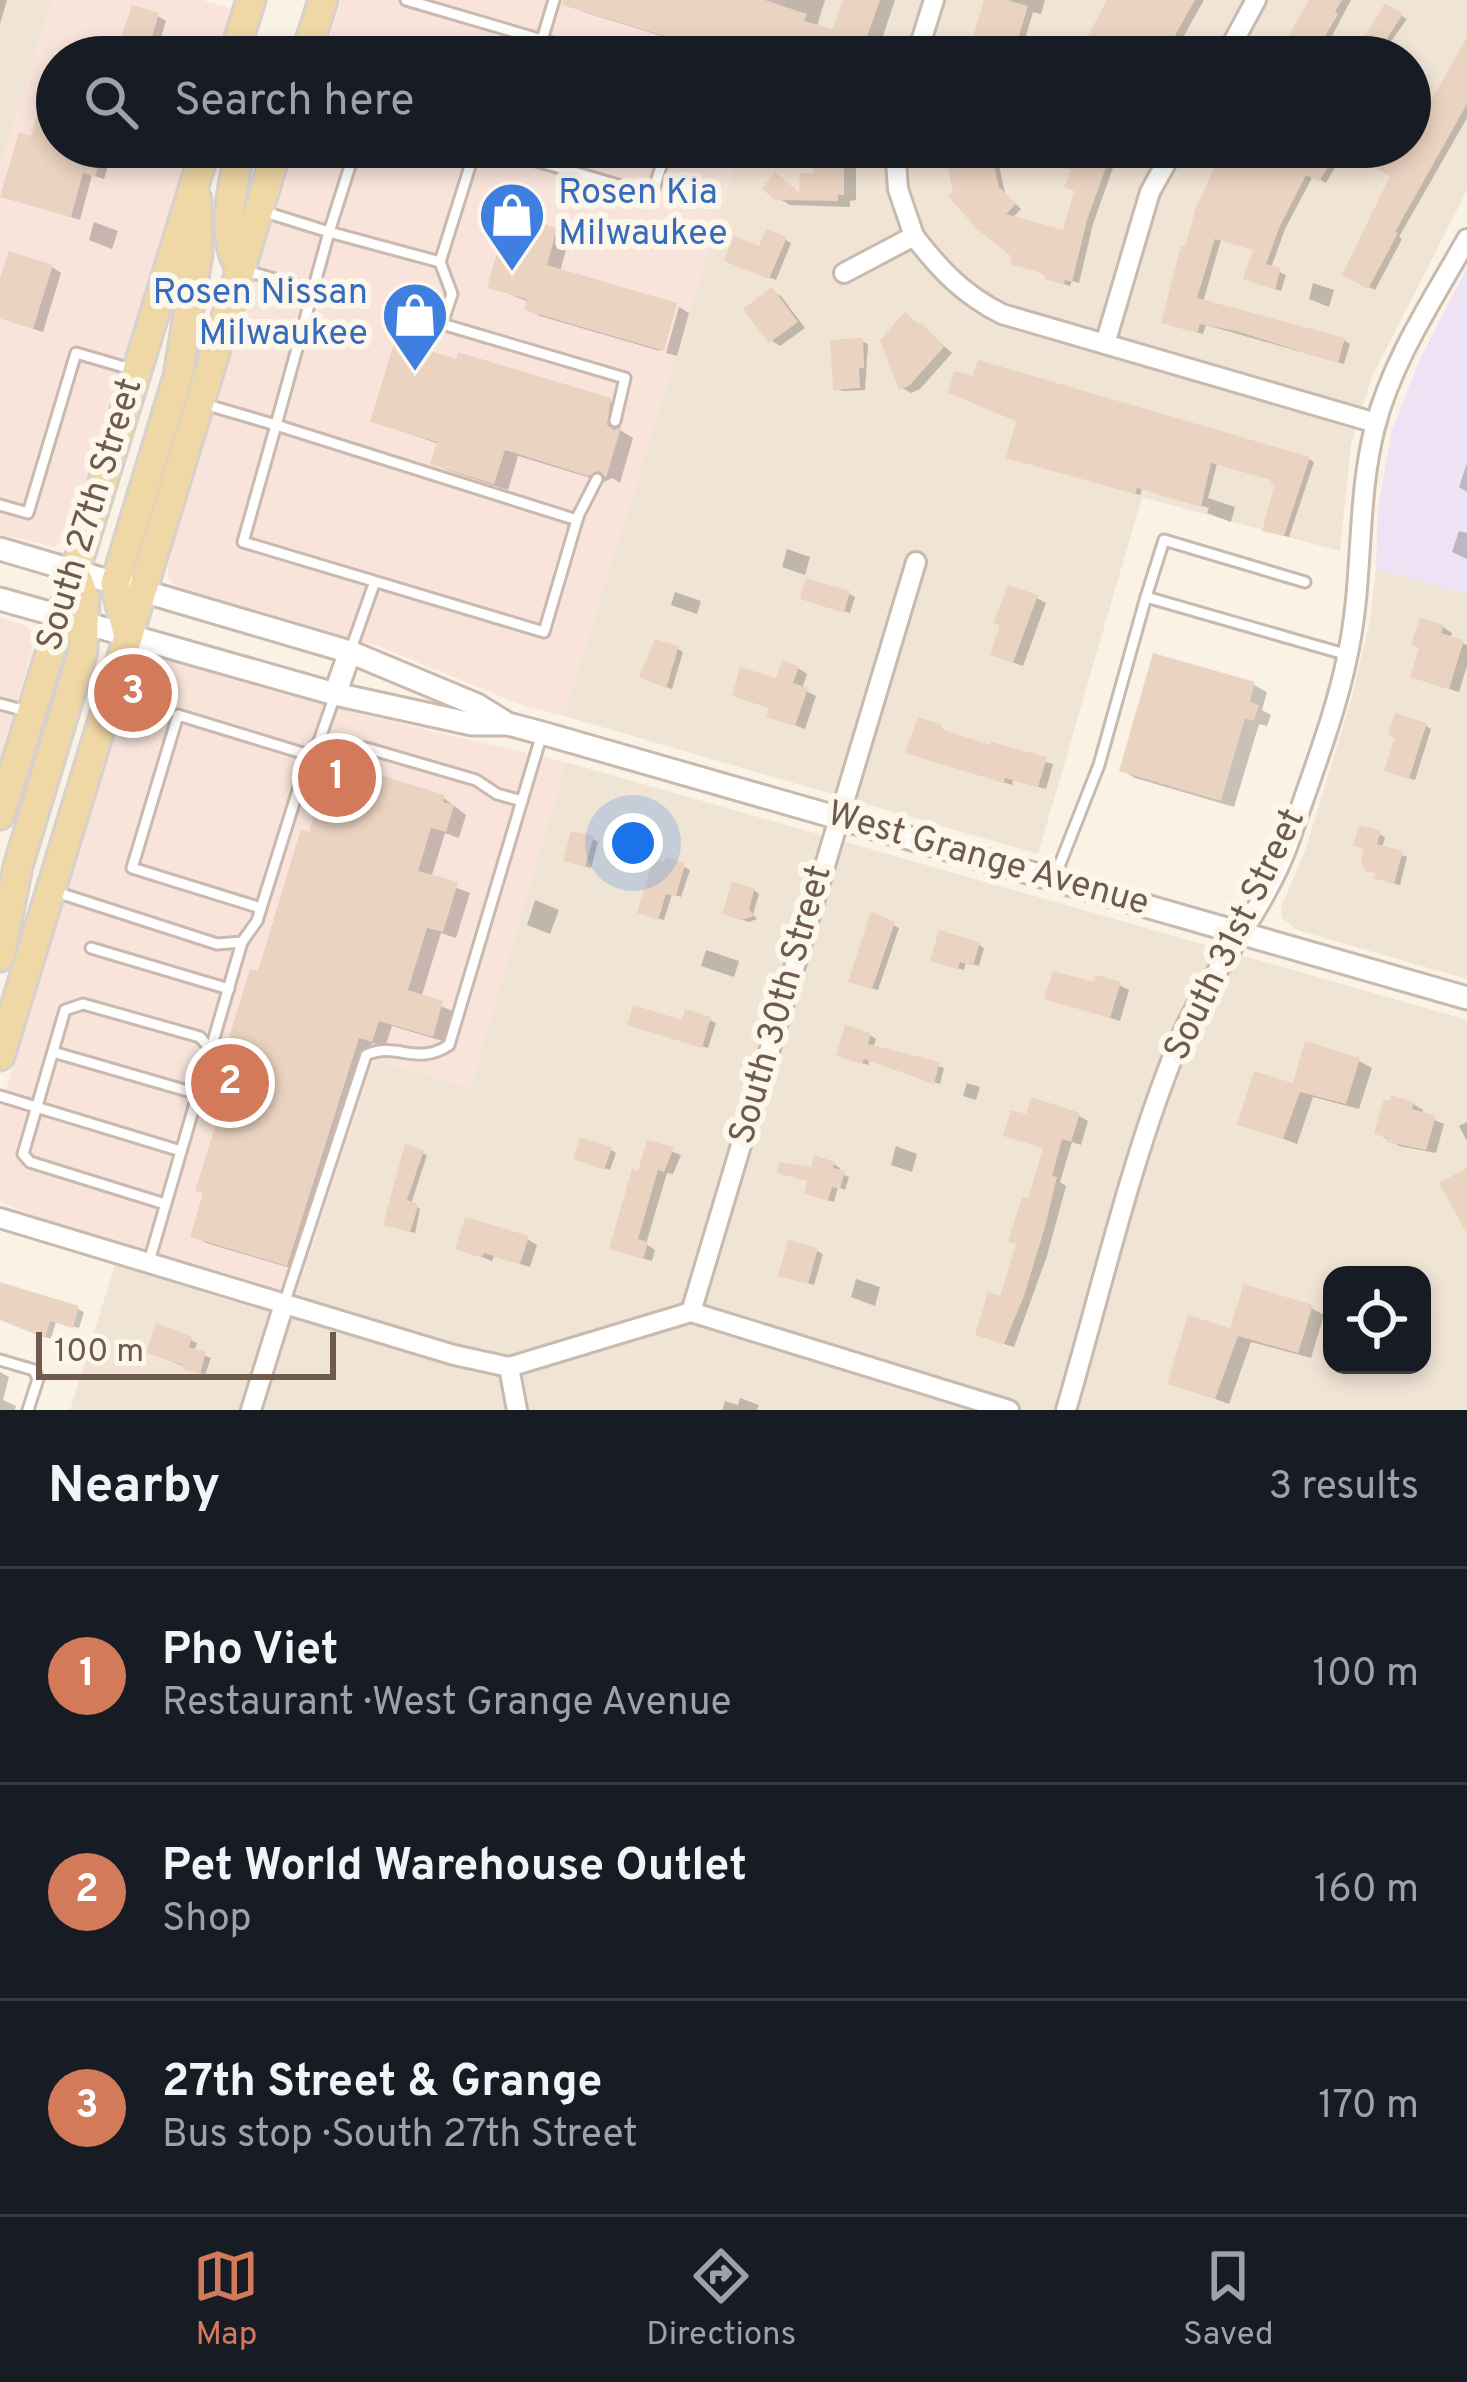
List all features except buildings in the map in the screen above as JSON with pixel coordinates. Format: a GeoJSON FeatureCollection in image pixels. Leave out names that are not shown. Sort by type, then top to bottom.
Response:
{"type":"FeatureCollection","features":[{"type":"Feature","properties":{"kind":"main road"},"geometry":{"type":"LineString","coordinates":[[240,36],[251,0]]}},
{"type":"Feature","properties":{"kind":"main road"},"geometry":{"type":"LineString","coordinates":[[251,0],[253,36]]}},
{"type":"Feature","properties":{"kind":"main road"},"geometry":{"type":"LineString","coordinates":[[311,36],[322,0]]}},
{"type":"Feature","properties":{"kind":"main road","name":"South 27th Street"},"geometry":{"type":"LineString","coordinates":[[0,815],[5,783],[74,621],[75,572],[199,168]]}},
{"type":"Feature","properties":{"kind":"main road"},"geometry":{"type":"LineString","coordinates":[[237,168],[228,226],[230,251],[242,270]]}},
{"type":"Feature","properties":{"kind":"main road","name":"South 27th Street"},"geometry":{"type":"LineString","coordinates":[[129,588],[199,403],[272,168]]}},
{"type":"Feature","properties":{"kind":"main road"},"geometry":{"type":"LineString","coordinates":[[128,637],[129,588],[178,376],[198,254],[196,177]]}},
{"type":"Feature","properties":{"kind":"main road"},"geometry":{"type":"LineString","coordinates":[[0,957],[18,866],[83,651],[74,621]]}},
{"type":"Feature","properties":{"kind":"main road","name":"South 27th Street"},"geometry":{"type":"LineString","coordinates":[[0,1056],[128,637]]}},
{"type":"Feature","properties":{"kind":"street"},"geometry":{"type":"LineString","coordinates":[[923,36],[934,0]]}},
{"type":"Feature","properties":{"kind":"street"},"geometry":{"type":"LineString","coordinates":[[1236,36],[1256,0]]}},
{"type":"Feature","properties":{"kind":"street"},"geometry":{"type":"LineString","coordinates":[[896,168],[898,189],[914,236],[940,271],[974,300],[1002,314],[1376,423]]}},
{"type":"Feature","properties":{"kind":"street"},"geometry":{"type":"LineString","coordinates":[[1105,344],[1150,192],[1163,168]]}},
{"type":"Feature","properties":{"kind":"street"},"geometry":{"type":"LineString","coordinates":[[844,273],[914,236]]}},
{"type":"Feature","properties":{"kind":"street","name":"South 31st Street"},"geometry":{"type":"LineString","coordinates":[[1066,1410],[1178,1042],[1211,980],[1244,934],[1289,843],[1348,655],[1357,596],[1363,486],[1376,423],[1407,348],[1467,239]]}},
{"type":"Feature","properties":{"kind":"street","name":"West Grange Avenue"},"geometry":{"type":"LineString","coordinates":[[0,549],[350,652],[476,705],[508,724]]}},
{"type":"Feature","properties":{"kind":"street","name":"South 30th Street"},"geometry":{"type":"LineString","coordinates":[[691,1312],[916,562]]}},
{"type":"Feature","properties":{"kind":"street","name":"West Grange Avenue"},"geometry":{"type":"LineString","coordinates":[[0,599],[335,694],[472,724],[508,724],[542,733],[1467,998]]}},
{"type":"Feature","properties":{"kind":"street"},"geometry":{"type":"LineString","coordinates":[[335,694],[350,652]]}},
{"type":"Feature","properties":{"kind":"street"},"geometry":{"type":"LineString","coordinates":[[0,1218],[454,1355],[508,1367],[691,1312],[1009,1410]]}},
{"type":"Feature","properties":{"kind":"street"},"geometry":{"type":"LineString","coordinates":[[251,1410],[284,1304]]}},
{"type":"Feature","properties":{"kind":"street"},"geometry":{"type":"LineString","coordinates":[[508,1367],[517,1410]]}},
{"type":"Feature","properties":{"kind":"lane"},"geometry":{"type":"LineString","coordinates":[[406,0],[528,36]]}},
{"type":"Feature","properties":{"kind":"lane"},"geometry":{"type":"LineString","coordinates":[[543,36],[554,0]]}},
{"type":"Feature","properties":{"kind":"lane"},"geometry":{"type":"LineString","coordinates":[[349,168],[243,542],[544,632],[577,520],[597,478]]}},
{"type":"Feature","properties":{"kind":"lane"},"geometry":{"type":"LineString","coordinates":[[469,168],[440,262],[452,294],[442,324],[625,378],[615,422]]}},
{"type":"Feature","properties":{"kind":"lane"},"geometry":{"type":"LineString","coordinates":[[560,168],[652,195],[660,168]]}},
{"type":"Feature","properties":{"kind":"lane"},"geometry":{"type":"LineString","coordinates":[[260,211],[440,262]]}},
{"type":"Feature","properties":{"kind":"lane"},"geometry":{"type":"LineString","coordinates":[[242,270],[313,290]]}},
{"type":"Feature","properties":{"kind":"lane"},"geometry":{"type":"LineString","coordinates":[[0,505],[28,513],[76,353],[134,370]]}},
{"type":"Feature","properties":{"kind":"lane"},"geometry":{"type":"LineString","coordinates":[[199,403],[577,520]]}},
{"type":"Feature","properties":{"kind":"lane"},"geometry":{"type":"LineString","coordinates":[[1054,879],[1099,766],[1164,540],[1305,582]]}},
{"type":"Feature","properties":{"kind":"lane"},"geometry":{"type":"LineString","coordinates":[[350,652],[374,584]]}},
{"type":"Feature","properties":{"kind":"lane"},"geometry":{"type":"LineString","coordinates":[[1146,597],[1348,655]]}},
{"type":"Feature","properties":{"kind":"lane"},"geometry":{"type":"LineString","coordinates":[[148,1265],[242,942],[261,908],[309,755],[319,742],[335,694]]}},
{"type":"Feature","properties":{"kind":"lane"},"geometry":{"type":"LineString","coordinates":[[0,704],[32,713]]}},
{"type":"Feature","properties":{"kind":"lane"},"geometry":{"type":"LineString","coordinates":[[261,908],[132,868],[178,715],[309,755]]}},
{"type":"Feature","properties":{"kind":"lane"},"geometry":{"type":"LineString","coordinates":[[284,1304],[366,1055],[382,1048],[418,1057],[449,1045],[542,733]]}},
{"type":"Feature","properties":{"kind":"lane"},"geometry":{"type":"LineString","coordinates":[[319,742],[366,748],[476,780],[497,794],[522,801]]}},
{"type":"Feature","properties":{"kind":"lane"},"geometry":{"type":"LineString","coordinates":[[51,890],[217,944],[242,942]]}},
{"type":"Feature","properties":{"kind":"lane"},"geometry":{"type":"LineString","coordinates":[[92,947],[229,988]]}},
{"type":"Feature","properties":{"kind":"lane"},"geometry":{"type":"LineString","coordinates":[[165,1204],[30,1162],[23,1154],[65,1010],[83,1004],[200,1037],[211,1050]]}},
{"type":"Feature","properties":{"kind":"lane"},"geometry":{"type":"LineString","coordinates":[[53,1052],[198,1094]]}},
{"type":"Feature","properties":{"kind":"lane"},"geometry":{"type":"LineString","coordinates":[[0,1096],[181,1150]]}},
{"type":"Feature","properties":{"kind":"lane"},"geometry":{"type":"LineString","coordinates":[[0,1360],[34,1370],[38,1378],[28,1410]]}},
{"type":"Feature","properties":{"kind":"shaded area"},"geometry":{"type":"Polygon","coordinates":[[[0,0],[52,0],[41,36],[36,36],[36,51],[0,166],[0,0]]]}},
{"type":"Feature","properties":{"kind":"shaded area"},"geometry":{"type":"Polygon","coordinates":[[[52,0],[202,0],[232,9],[224,36],[41,36],[52,0]]]}},
{"type":"Feature","properties":{"kind":"shaded area"},"geometry":{"type":"Polygon","coordinates":[[[341,0],[785,0],[774,36],[330,36],[341,0]]]}},
{"type":"Feature","properties":{"kind":"shaded area"},"geometry":{"type":"Polygon","coordinates":[[[785,0],[1467,0],[1467,190],[1371,379],[1351,444],[1340,551],[1142,497],[1038,854],[564,716],[734,168],[1431,168],[1431,36],[774,36],[785,0]]]}},
{"type":"Feature","properties":{"kind":"shaded area"},"geometry":{"type":"Polygon","coordinates":[[[36,51],[36,168],[182,168],[69,534],[54,547],[0,534],[0,166],[36,51]]]}},
{"type":"Feature","properties":{"kind":"shaded area"},"geometry":{"type":"Polygon","coordinates":[[[290,168],[734,168],[564,716],[527,707],[375,645],[181,589],[169,579],[167,564],[290,168]]]}},
{"type":"Feature","properties":{"kind":"shaded area"},"geometry":{"type":"Polygon","coordinates":[[[1467,268],[1467,594],[1376,569],[1378,509],[1392,430],[1420,359],[1467,268]]]}},
{"type":"Feature","properties":{"kind":"shaded area"},"geometry":{"type":"Polygon","coordinates":[[[1376,569],[1467,594],[1467,979],[1297,930],[1282,918],[1281,907],[1305,851],[1352,697],[1370,621],[1376,569]]]}},
{"type":"Feature","properties":{"kind":"shaded area"},"geometry":{"type":"Polygon","coordinates":[[[0,617],[28,627],[35,640],[0,760],[0,617]]]}},
{"type":"Feature","properties":{"kind":"shaded area"},"geometry":{"type":"Polygon","coordinates":[[[155,656],[359,714],[566,762],[470,1088],[375,1059],[296,1297],[84,1235],[0,1202],[0,1109],[134,672],[155,656]]]}},
{"type":"Feature","properties":{"kind":"shaded area"},"geometry":{"type":"Polygon","coordinates":[[[566,762],[1467,1020],[1467,1410],[70,1410],[115,1265],[289,1317],[375,1059],[470,1088],[566,762]]]}},
{"type":"Feature","properties":{"kind":"place","name":"Rosen Kia Milwaukee"},"geometry":{"type":"Point","coordinates":[512,274]}},
{"type":"Feature","properties":{"kind":"place","name":"Rosen Nissan Milwaukee"},"geometry":{"type":"Point","coordinates":[415,374]}},
{"type":"Feature","properties":{"kind":"place","name":"27th Street & Grange"},"geometry":{"type":"Point","coordinates":[133,693]}},
{"type":"Feature","properties":{"kind":"place","name":"Pho Viet"},"geometry":{"type":"Point","coordinates":[337,778]}},
{"type":"Feature","properties":{"kind":"place","name":"Pet World Warehouse Outlet"},"geometry":{"type":"Point","coordinates":[230,1083]}}]}
